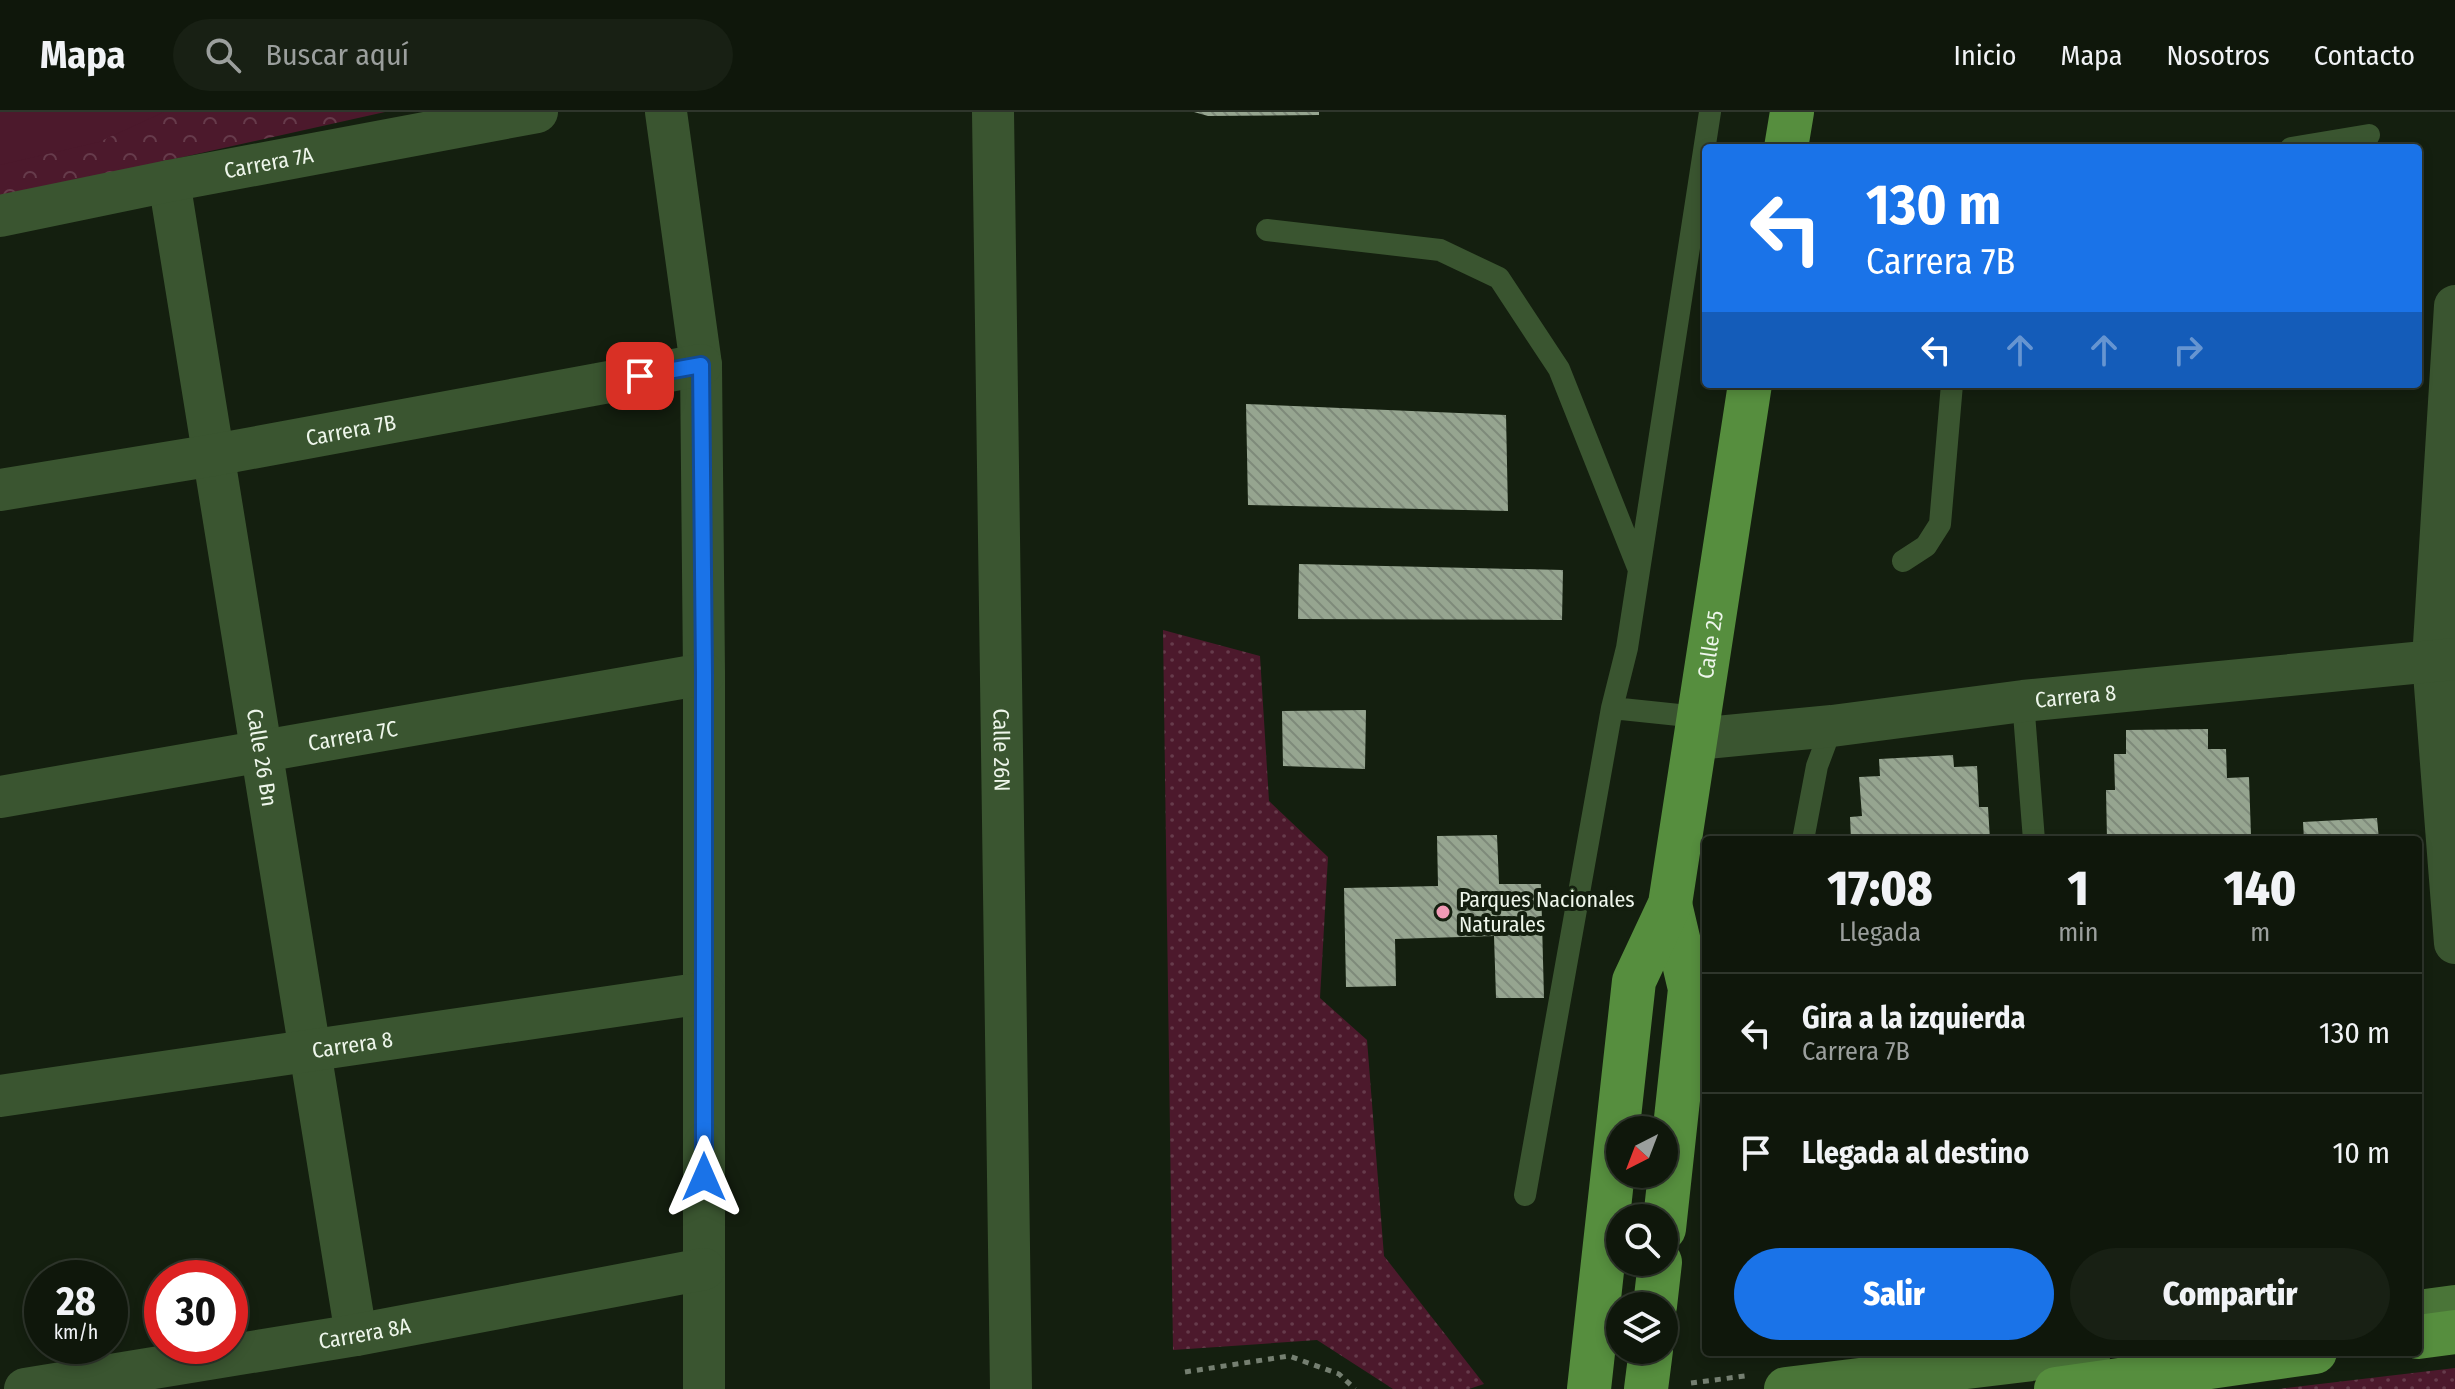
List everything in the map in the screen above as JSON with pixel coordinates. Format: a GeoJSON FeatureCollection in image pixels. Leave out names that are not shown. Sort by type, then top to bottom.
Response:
{"type":"FeatureCollection","features":[{"type":"Feature","properties":{"kind":"main road"},"geometry":{"type":"LineString","coordinates":[[1787,144],[1792,112]]}},
{"type":"Feature","properties":{"kind":"main road","name":"Calle 25"},"geometry":{"type":"LineString","coordinates":[[1589,1389],[1634,981],[1670,904],[1749,388]]}},
{"type":"Feature","properties":{"kind":"main road","name":"Calle 25"},"geometry":{"type":"LineString","coordinates":[[1667,1204],[1690,989],[1670,904]]}},
{"type":"Feature","properties":{"kind":"main road"},"geometry":{"type":"LineString","coordinates":[[2422,1336],[2455,1332]]}},
{"type":"Feature","properties":{"kind":"main road"},"geometry":{"type":"LineString","coordinates":[[2056,1389],[2287,1356]]}},
{"type":"Feature","properties":{"kind":"street","name":"Carrera 7A"},"geometry":{"type":"LineString","coordinates":[[0,216],[537,112]]}},
{"type":"Feature","properties":{"kind":"street"},"geometry":{"type":"LineString","coordinates":[[666,112],[701,365],[704,1389]]}},
{"type":"Feature","properties":{"kind":"street","name":"Calle 26N"},"geometry":{"type":"LineString","coordinates":[[993,112],[1011,1389]]}},
{"type":"Feature","properties":{"kind":"street","name":"Calle 26 Bn"},"geometry":{"type":"LineString","coordinates":[[169,181],[356,1335]]}},
{"type":"Feature","properties":{"kind":"street"},"geometry":{"type":"LineString","coordinates":[[2455,306],[2444,660],[2455,943]]}},
{"type":"Feature","properties":{"kind":"street","name":"Carrera 7B"},"geometry":{"type":"LineString","coordinates":[[0,490],[214,455],[701,365]]}},
{"type":"Feature","properties":{"kind":"street","name":"Carrera 8"},"geometry":{"type":"LineString","coordinates":[[1697,728],[1832,726],[2023,701],[2444,660]]}},
{"type":"Feature","properties":{"kind":"street","name":"Carrera 7C"},"geometry":{"type":"LineString","coordinates":[[0,797],[704,674]]}},
{"type":"Feature","properties":{"kind":"street","name":"Carrera 8"},"geometry":{"type":"LineString","coordinates":[[0,1096],[704,993]]}},
{"type":"Feature","properties":{"kind":"street","name":"Carrera 8A"},"geometry":{"type":"LineString","coordinates":[[25,1389],[356,1335],[704,1269]]}},
{"type":"Feature","properties":{"kind":"street"},"geometry":{"type":"LineString","coordinates":[[2422,1311],[2455,1307]]}},
{"type":"Feature","properties":{"kind":"street"},"geometry":{"type":"LineString","coordinates":[[1786,1389],[2056,1356]]}},
{"type":"Feature","properties":{"kind":"lane"},"geometry":{"type":"LineString","coordinates":[[1705,144],[1710,112]]}},
{"type":"Feature","properties":{"kind":"lane"},"geometry":{"type":"LineString","coordinates":[[2315,144],[2369,135]]}},
{"type":"Feature","properties":{"kind":"lane"},"geometry":{"type":"LineString","coordinates":[[1525,1195],[1612,708],[1627,648],[1702,164]]}},
{"type":"Feature","properties":{"kind":"lane"},"geometry":{"type":"LineString","coordinates":[[1267,230],[1440,250],[1499,278],[1559,369],[1639,571]]}},
{"type":"Feature","properties":{"kind":"lane"},"geometry":{"type":"LineString","coordinates":[[1903,561],[1926,546],[1940,524],[1952,388]]}},
{"type":"Feature","properties":{"kind":"lane"},"geometry":{"type":"LineString","coordinates":[[2023,701],[2034,836]]}},
{"type":"Feature","properties":{"kind":"lane"},"geometry":{"type":"LineString","coordinates":[[1612,708],[1697,728]]}},
{"type":"Feature","properties":{"kind":"lane"},"geometry":{"type":"LineString","coordinates":[[1804,836],[1817,766],[1832,726]]}},
{"type":"Feature","properties":{"kind":"path"},"geometry":{"type":"LineString","coordinates":[[1185,1372],[1289,1356],[1339,1374],[1355,1389]]}},
{"type":"Feature","properties":{"kind":"green space"},"geometry":{"type":"Polygon","coordinates":[[[0,112],[385,112],[0,198],[0,112]]]}},
{"type":"Feature","properties":{"kind":"green space"},"geometry":{"type":"Polygon","coordinates":[[[0,112],[164,112],[99,142],[0,165],[0,112]]]}},
{"type":"Feature","properties":{"kind":"green space"},"geometry":{"type":"Polygon","coordinates":[[[1163,630],[1260,656],[1269,801],[1328,857],[1320,998],[1367,1040],[1384,1256],[1484,1384],[1469,1389],[1393,1389],[1317,1340],[1173,1350],[1163,630]]]}},
{"type":"Feature","properties":{"kind":"green space"},"geometry":{"type":"Polygon","coordinates":[[[2455,1368],[2455,1389],[2278,1389],[2455,1368]]]}},
{"type":"Feature","properties":{"kind":"building"},"geometry":{"type":"Polygon","coordinates":[[[1194,112],[1319,112],[1319,115],[1208,116],[1194,112]]]}},
{"type":"Feature","properties":{"kind":"building"},"geometry":{"type":"Polygon","coordinates":[[[1246,404],[1506,415],[1508,511],[1248,505],[1246,404]]]}},
{"type":"Feature","properties":{"kind":"building"},"geometry":{"type":"Polygon","coordinates":[[[1299,564],[1563,570],[1562,620],[1298,619],[1299,564]]]}},
{"type":"Feature","properties":{"kind":"building"},"geometry":{"type":"Polygon","coordinates":[[[1366,710],[1365,769],[1283,766],[1282,711],[1366,710]]]}},
{"type":"Feature","properties":{"kind":"building"},"geometry":{"type":"Polygon","coordinates":[[[2208,729],[2208,749],[2226,749],[2227,778],[2249,777],[2251,836],[2107,836],[2106,790],[2115,790],[2114,754],[2126,754],[2126,730],[2208,729]]]}},
{"type":"Feature","properties":{"kind":"building"},"geometry":{"type":"Polygon","coordinates":[[[1953,755],[1954,767],[1977,766],[1979,807],[1988,807],[1990,836],[1851,836],[1850,817],[1862,816],[1859,777],[1880,776],[1879,759],[1953,755]]]}},
{"type":"Feature","properties":{"kind":"building"},"geometry":{"type":"Polygon","coordinates":[[[2377,818],[2379,836],[2304,836],[2303,822],[2377,818]]]}},
{"type":"Feature","properties":{"kind":"building","name":"Parques Nacionales Naturales"},"geometry":{"type":"Polygon","coordinates":[[[1497,835],[1499,884],[1541,884],[1544,998],[1496,998],[1494,936],[1395,939],[1396,986],[1346,987],[1344,888],[1438,886],[1437,836],[1497,835]]]}},
{"type":"Feature","properties":{"kind":"place","name":"Parques Nacionales Naturales"},"geometry":{"type":"Point","coordinates":[1443,912]}},
{"type":"Feature","properties":{"kind":"route"},"geometry":{"type":"LineString","coordinates":[[640,376],[701,365],[704,1177]]}}]}
